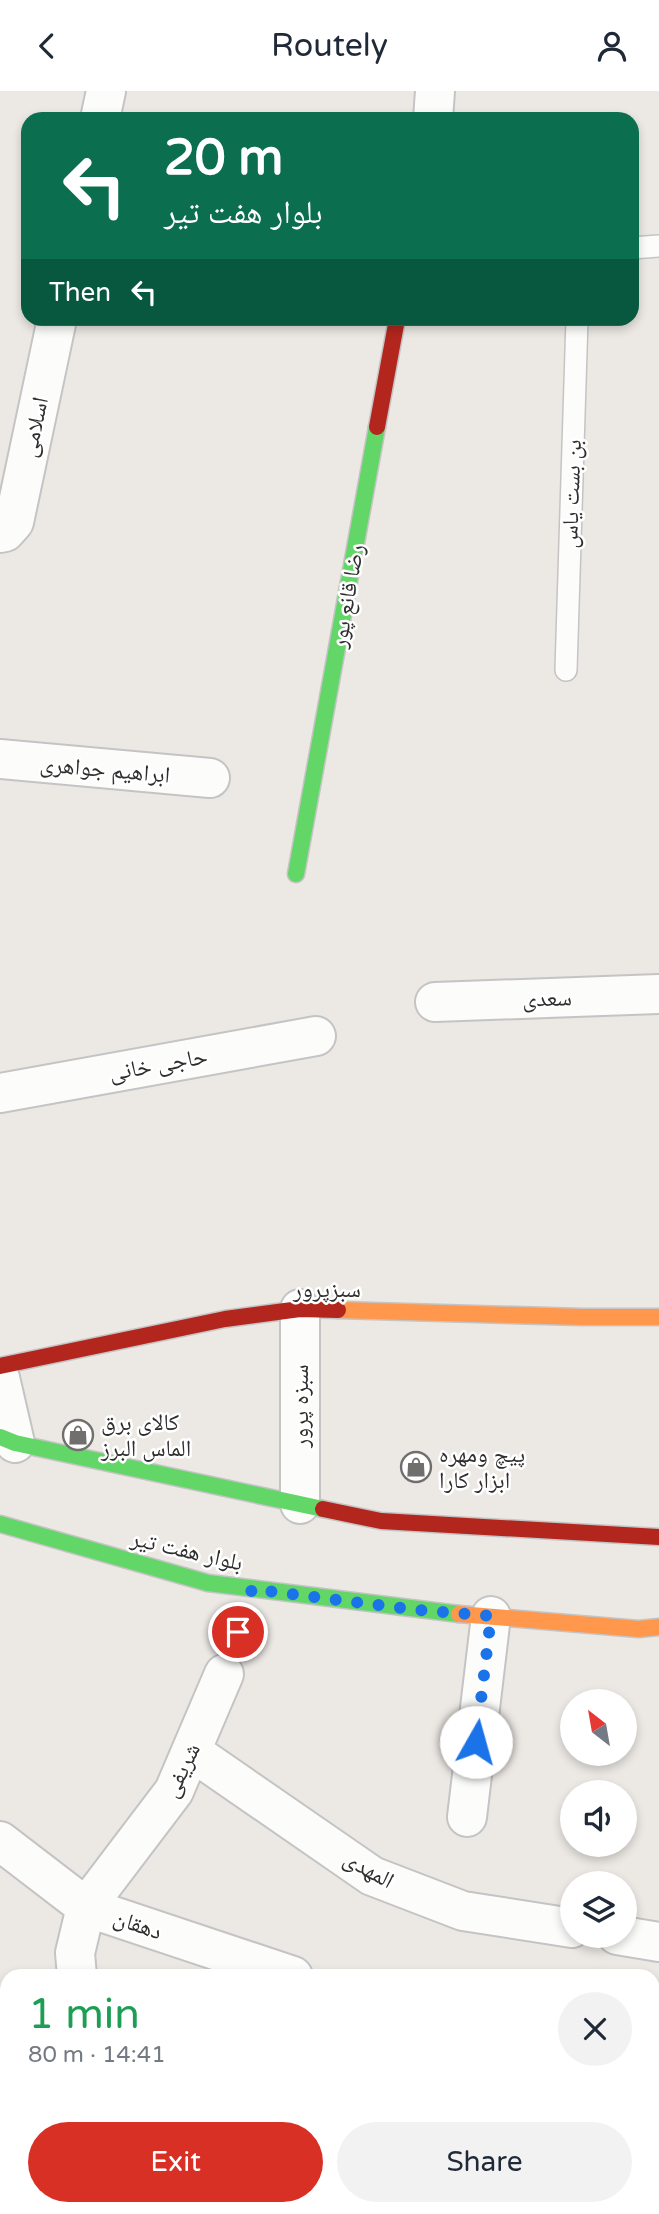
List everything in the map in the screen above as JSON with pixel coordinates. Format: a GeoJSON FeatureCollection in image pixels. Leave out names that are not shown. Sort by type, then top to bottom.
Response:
{"type":"FeatureCollection","features":[{"type":"Feature","properties":{"kind":"main road","name":"رضا قانع پور"},"geometry":{"type":"LineString","coordinates":[[296,874],[396,326]]}},
{"type":"Feature","properties":{"kind":"main road","name":"سبزپرور"},"geometry":{"type":"LineString","coordinates":[[0,1366],[225,1319],[300,1309],[659,1317]]}},
{"type":"Feature","properties":{"kind":"main road"},"geometry":{"type":"LineString","coordinates":[[8,1440],[381,1521],[659,1537]]}},
{"type":"Feature","properties":{"kind":"main road","name":"بلوار هفت تیر"},"geometry":{"type":"LineString","coordinates":[[0,1524],[208,1583],[417,1610],[639,1629],[659,1627]]}},
{"type":"Feature","properties":{"kind":"street"},"geometry":{"type":"LineString","coordinates":[[102,112],[106,91]]}},
{"type":"Feature","properties":{"kind":"street"},"geometry":{"type":"LineString","coordinates":[[434,112],[435,91]]}},
{"type":"Feature","properties":{"kind":"street","name":"اسلامی"},"geometry":{"type":"LineString","coordinates":[[3,533],[14,521],[56,326]]}},
{"type":"Feature","properties":{"kind":"street","name":"ابراهیم جواهری"},"geometry":{"type":"LineString","coordinates":[[0,759],[210,778]]}},
{"type":"Feature","properties":{"kind":"street","name":"سعدی"},"geometry":{"type":"LineString","coordinates":[[435,1002],[659,994]]}},
{"type":"Feature","properties":{"kind":"street","name":"حاجی خانی"},"geometry":{"type":"LineString","coordinates":[[0,1093],[316,1036]]}},
{"type":"Feature","properties":{"kind":"street","name":"سبزه پرور"},"geometry":{"type":"LineString","coordinates":[[300,1309],[300,1504]]}},
{"type":"Feature","properties":{"kind":"street"},"geometry":{"type":"LineString","coordinates":[[0,1378],[8,1440]]}},
{"type":"Feature","properties":{"kind":"street"},"geometry":{"type":"LineString","coordinates":[[467,1817],[491,1616]]}},
{"type":"Feature","properties":{"kind":"street","name":"شریفی"},"geometry":{"type":"LineString","coordinates":[[76,1969],[75,1952],[86,1907],[174,1791],[224,1674]]}},
{"type":"Feature","properties":{"kind":"street","name":"المهدی"},"geometry":{"type":"LineString","coordinates":[[191,1751],[372,1876],[463,1911],[560,1927]]}},
{"type":"Feature","properties":{"kind":"street","name":"دهقان"},"geometry":{"type":"LineString","coordinates":[[0,1842],[86,1907],[272,1969]]}},
{"type":"Feature","properties":{"kind":"street"},"geometry":{"type":"LineString","coordinates":[[637,1938],[659,1942]]}},
{"type":"Feature","properties":{"kind":"lane"},"geometry":{"type":"LineString","coordinates":[[639,247],[659,246]]}},
{"type":"Feature","properties":{"kind":"lane","name":"بن بست یاس"},"geometry":{"type":"LineString","coordinates":[[566,670],[576,326]]}},
{"type":"Feature","properties":{"kind":"path"},"geometry":{"type":"LineString","coordinates":[[224,1674],[252,1589]]}},
{"type":"Feature","properties":{"kind":"traffic: fast"},"geometry":{"type":"LineString","coordinates":[[296,874],[377,427]]}},
{"type":"Feature","properties":{"kind":"traffic: fast"},"geometry":{"type":"LineString","coordinates":[[0,1437],[15,1443],[323,1509]]}},
{"type":"Feature","properties":{"kind":"traffic: fast"},"geometry":{"type":"LineString","coordinates":[[0,1524],[208,1583],[459,1614]]}},
{"type":"Feature","properties":{"kind":"traffic: slow"},"geometry":{"type":"LineString","coordinates":[[338,1310],[659,1317]]}},
{"type":"Feature","properties":{"kind":"traffic: slow"},"geometry":{"type":"LineString","coordinates":[[459,1614],[639,1629],[659,1627]]}},
{"type":"Feature","properties":{"kind":"traffic: jam"},"geometry":{"type":"LineString","coordinates":[[377,427],[396,326]]}},
{"type":"Feature","properties":{"kind":"traffic: jam"},"geometry":{"type":"LineString","coordinates":[[0,1366],[225,1319],[300,1309],[338,1310]]}},
{"type":"Feature","properties":{"kind":"traffic: jam"},"geometry":{"type":"LineString","coordinates":[[323,1509],[381,1521],[659,1537]]}},
{"type":"Feature","properties":{"kind":"place","name":"کالای برق الماس البرز"},"geometry":{"type":"Point","coordinates":[78,1435]}},
{"type":"Feature","properties":{"kind":"place","name":"پیچ ومهره ابزار کارا"},"geometry":{"type":"Point","coordinates":[416,1467]}},
{"type":"Feature","properties":{"kind":"route"},"geometry":{"type":"LineString","coordinates":[[238,1632],[252,1589],[417,1610],[491,1616],[476,1742]]}}]}
